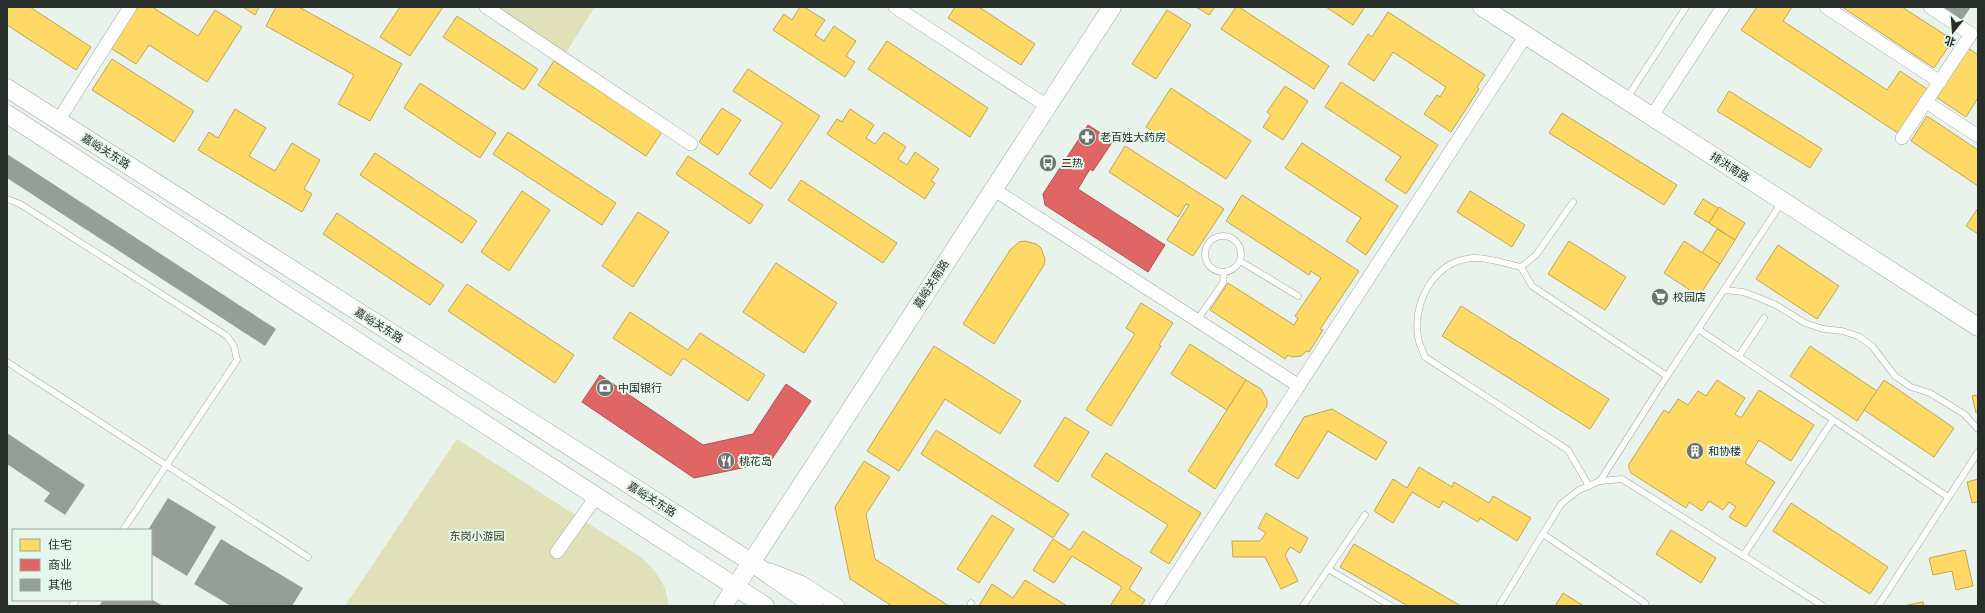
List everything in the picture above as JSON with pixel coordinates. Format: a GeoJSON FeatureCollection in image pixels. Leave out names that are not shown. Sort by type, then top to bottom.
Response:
{"type":"FeatureCollection","features":[{"type":"Feature","properties":{"kind":"main road","name":"嘉峪关南路"},"geometry":{"type":"LineString","coordinates":[[723,606],[1112,7]]}},
{"type":"Feature","properties":{"kind":"main road","name":"排洪南路"},"geometry":{"type":"LineString","coordinates":[[1482,7],[1978,327]]}},
{"type":"Feature","properties":{"kind":"main road","name":"嘉峪关东路"},"geometry":{"type":"LineString","coordinates":[[7,88],[751,562],[814,606]]}},
{"type":"Feature","properties":{"kind":"main road","name":"嘉峪关东路"},"geometry":{"type":"LineString","coordinates":[[7,114],[734,588],[765,606]]}},
{"type":"Feature","properties":{"kind":"street"},"geometry":{"type":"LineString","coordinates":[[58,121],[130,7]]}},
{"type":"Feature","properties":{"kind":"street"},"geometry":{"type":"LineString","coordinates":[[486,7],[691,144]]}},
{"type":"Feature","properties":{"kind":"street"},"geometry":{"type":"LineString","coordinates":[[895,7],[1047,106]]}},
{"type":"Feature","properties":{"kind":"street"},"geometry":{"type":"LineString","coordinates":[[1652,116],[1723,7]]}},
{"type":"Feature","properties":{"kind":"street"},"geometry":{"type":"LineString","coordinates":[[1826,7],[1940,82]]}},
{"type":"Feature","properties":{"kind":"street"},"geometry":{"type":"LineString","coordinates":[[1902,138],[1971,34],[1930,7]]}},
{"type":"Feature","properties":{"kind":"street"},"geometry":{"type":"LineString","coordinates":[[1156,606],[1526,35]]}},
{"type":"Feature","properties":{"kind":"street"},"geometry":{"type":"LineString","coordinates":[[1926,102],[1978,136]]}},
{"type":"Feature","properties":{"kind":"street"},"geometry":{"type":"LineString","coordinates":[[993,189],[1299,386]]}},
{"type":"Feature","properties":{"kind":"street"},"geometry":{"type":"LineString","coordinates":[[557,552],[596,497]]}},
{"type":"Feature","properties":{"kind":"street"},"geometry":{"type":"LineString","coordinates":[[751,562],[803,583],[838,606]]}},
{"type":"Feature","properties":{"kind":"street"},"geometry":{"type":"LineString","coordinates":[[734,588],[755,606]]}},
{"type":"Feature","properties":{"kind":"lane"},"geometry":{"type":"LineString","coordinates":[[1626,99],[1686,7]]}},
{"type":"Feature","properties":{"kind":"lane"},"geometry":{"type":"LineString","coordinates":[[7,199],[20,204],[227,336],[234,346],[237,360],[124,529]]}},
{"type":"Feature","properties":{"kind":"lane"},"geometry":{"type":"LineString","coordinates":[[1600,481],[1667,376],[1783,201]]}},
{"type":"Feature","properties":{"kind":"lane"},"geometry":{"type":"LineString","coordinates":[[1573,202],[1536,256],[1522,267],[1474,258],[1458,261],[1444,268],[1432,280],[1422,297],[1417,318],[1418,338],[1425,357],[1568,450],[1588,486]]}},
{"type":"Feature","properties":{"kind":"lane"},"geometry":{"type":"LineString","coordinates":[[1222,236],[1229,237],[1235,241],[1240,247],[1241,254],[1240,260],[1236,267],[1231,271],[1224,272],[1217,271],[1211,267],[1206,262],[1205,255],[1206,248],[1215,238],[1222,236]]}},
{"type":"Feature","properties":{"kind":"lane"},"geometry":{"type":"LineString","coordinates":[[1240,260],[1298,296]]}},
{"type":"Feature","properties":{"kind":"lane"},"geometry":{"type":"LineString","coordinates":[[1522,267],[1532,286],[1667,376]]}},
{"type":"Feature","properties":{"kind":"lane"},"geometry":{"type":"LineString","coordinates":[[1197,320],[1222,283],[1224,272]]}},
{"type":"Feature","properties":{"kind":"lane"},"geometry":{"type":"LineString","coordinates":[[1724,290],[1743,292],[1757,297],[1776,305],[1805,323],[1823,329],[1842,331],[1858,336],[1872,346],[1895,376],[1911,387],[1930,393],[1964,414],[1978,429]]}},
{"type":"Feature","properties":{"kind":"lane"},"geometry":{"type":"LineString","coordinates":[[1739,356],[1764,318]]}},
{"type":"Feature","properties":{"kind":"lane"},"geometry":{"type":"LineString","coordinates":[[1698,329],[1948,497]]}},
{"type":"Feature","properties":{"kind":"lane"},"geometry":{"type":"LineString","coordinates":[[7,362],[308,557]]}},
{"type":"Feature","properties":{"kind":"lane"},"geometry":{"type":"LineString","coordinates":[[1743,556],[1833,420]]}},
{"type":"Feature","properties":{"kind":"lane"},"geometry":{"type":"LineString","coordinates":[[1878,606],[1978,452]]}},
{"type":"Feature","properties":{"kind":"lane"},"geometry":{"type":"LineString","coordinates":[[1499,606],[1561,504],[1579,490],[1600,481],[1622,479],[1823,606]]}},
{"type":"Feature","properties":{"kind":"lane"},"geometry":{"type":"LineString","coordinates":[[1303,606],[1365,515]]}},
{"type":"Feature","properties":{"kind":"lane"},"geometry":{"type":"LineString","coordinates":[[1543,534],[1645,603],[1646,606]]}},
{"type":"Feature","properties":{"kind":"lane"},"geometry":{"type":"LineString","coordinates":[[1328,569],[1391,606]]}},
{"type":"Feature","properties":{"kind":"green space"},"geometry":{"type":"Polygon","coordinates":[[[493,7],[595,7],[565,54],[493,7]]]}},
{"type":"Feature","properties":{"kind":"green space","name":"东岗小游园"},"geometry":{"type":"Polygon","coordinates":[[[457,439],[642,558],[660,579],[666,592],[668,606],[345,606],[457,439]]]}},
{"type":"Feature","properties":{"kind":"building: 住宅"},"geometry":{"type":"Polygon","coordinates":[[[7,7],[30,7],[91,47],[76,70],[7,25],[7,7]]]}},
{"type":"Feature","properties":{"kind":"building: 住宅"},"geometry":{"type":"Polygon","coordinates":[[[134,7],[152,7],[198,36],[215,10],[242,27],[207,82],[149,45],[136,64],[109,47],[134,7]]]}},
{"type":"Feature","properties":{"kind":"building: 住宅"},"geometry":{"type":"Polygon","coordinates":[[[243,7],[259,7],[255,15],[243,7]]]}},
{"type":"Feature","properties":{"kind":"building: 住宅"},"geometry":{"type":"Polygon","coordinates":[[[276,7],[299,7],[402,64],[370,121],[338,104],[354,75],[266,26],[276,7]]]}},
{"type":"Feature","properties":{"kind":"building: 住宅"},"geometry":{"type":"Polygon","coordinates":[[[400,7],[443,7],[410,56],[380,37],[400,7]]]}},
{"type":"Feature","properties":{"kind":"building: 住宅"},"geometry":{"type":"Polygon","coordinates":[[[800,7],[804,7],[825,20],[815,35],[824,41],[834,26],[856,41],[846,56],[855,62],[845,77],[773,30],[784,14],[792,20],[800,7]]]}},
{"type":"Feature","properties":{"kind":"building: 住宅"},"geometry":{"type":"Polygon","coordinates":[[[955,7],[979,7],[1035,44],[1021,65],[948,18],[955,7]]]}},
{"type":"Feature","properties":{"kind":"building: 住宅"},"geometry":{"type":"Polygon","coordinates":[[[1196,7],[1215,7],[1209,15],[1196,7]]]}},
{"type":"Feature","properties":{"kind":"building: 住宅"},"geometry":{"type":"Polygon","coordinates":[[[1236,7],[1239,7],[1329,66],[1314,89],[1221,29],[1236,7]]]}},
{"type":"Feature","properties":{"kind":"building: 住宅"},"geometry":{"type":"Polygon","coordinates":[[[1326,7],[1365,7],[1353,25],[1326,7]]]}},
{"type":"Feature","properties":{"kind":"building: 住宅"},"geometry":{"type":"Polygon","coordinates":[[[1757,7],[1792,7],[1783,21],[1887,90],[1900,71],[1927,89],[1898,133],[1741,30],[1757,7]]]}},
{"type":"Feature","properties":{"kind":"building: 住宅"},"geometry":{"type":"Polygon","coordinates":[[[1842,7],[1902,7],[1953,40],[1934,68],[1842,7]]]}},
{"type":"Feature","properties":{"kind":"building: 住宅"},"geometry":{"type":"Polygon","coordinates":[[[1167,10],[1191,25],[1156,79],[1132,64],[1167,10]]]}},
{"type":"Feature","properties":{"kind":"building: 住宅"},"geometry":{"type":"Polygon","coordinates":[[[1388,12],[1485,75],[1477,87],[1479,89],[1451,132],[1424,114],[1437,95],[1440,97],[1446,87],[1393,52],[1374,81],[1348,64],[1368,34],[1372,37],[1388,12]]]}},
{"type":"Feature","properties":{"kind":"building: 住宅"},"geometry":{"type":"Polygon","coordinates":[[[457,16],[538,69],[524,90],[443,37],[457,16]]]}},
{"type":"Feature","properties":{"kind":"building: 住宅"},"geometry":{"type":"Polygon","coordinates":[[[887,41],[988,108],[970,137],[868,69],[887,41]]]}},
{"type":"Feature","properties":{"kind":"building: 住宅"},"geometry":{"type":"Polygon","coordinates":[[[1968,48],[1978,55],[1978,98],[1966,117],[1936,97],[1968,48]]]}},
{"type":"Feature","properties":{"kind":"building: 住宅"},"geometry":{"type":"Polygon","coordinates":[[[112,59],[194,111],[174,142],[92,90],[112,59]]]}},
{"type":"Feature","properties":{"kind":"building: 住宅"},"geometry":{"type":"Polygon","coordinates":[[[554,61],[662,132],[646,156],[538,85],[554,61]]]}},
{"type":"Feature","properties":{"kind":"building: 住宅"},"geometry":{"type":"Polygon","coordinates":[[[748,69],[820,116],[771,189],[749,174],[783,123],[733,91],[748,69]]]}},
{"type":"Feature","properties":{"kind":"building: 住宅"},"geometry":{"type":"Polygon","coordinates":[[[1341,82],[1438,145],[1406,194],[1385,180],[1401,157],[1325,107],[1341,82]]]}},
{"type":"Feature","properties":{"kind":"building: 住宅"},"geometry":{"type":"Polygon","coordinates":[[[420,83],[496,133],[480,158],[404,108],[420,83]]]}},
{"type":"Feature","properties":{"kind":"building: 住宅"},"geometry":{"type":"Polygon","coordinates":[[[1285,86],[1308,101],[1283,140],[1263,127],[1271,115],[1267,112],[1285,86]]]}},
{"type":"Feature","properties":{"kind":"building: 住宅"},"geometry":{"type":"Polygon","coordinates":[[[1171,88],[1251,141],[1226,179],[1146,127],[1171,88]]]}},
{"type":"Feature","properties":{"kind":"building: 住宅"},"geometry":{"type":"Polygon","coordinates":[[[1729,91],[1822,149],[1810,168],[1717,111],[1729,91]]]}},
{"type":"Feature","properties":{"kind":"building: 住宅"},"geometry":{"type":"Polygon","coordinates":[[[722,108],[741,120],[718,155],[699,142],[722,108]]]}},
{"type":"Feature","properties":{"kind":"building: 住宅"},"geometry":{"type":"Polygon","coordinates":[[[235,109],[266,128],[249,156],[275,171],[292,143],[320,160],[304,189],[312,194],[302,212],[198,150],[209,132],[218,138],[235,109]]]}},
{"type":"Feature","properties":{"kind":"building: 住宅"},"geometry":{"type":"Polygon","coordinates":[[[850,109],[874,125],[866,138],[875,144],[884,132],[906,147],[898,159],[907,165],[915,152],[939,169],[931,181],[935,183],[925,199],[827,134],[837,119],[842,122],[850,109]]]}},
{"type":"Feature","properties":{"kind":"building: 住宅"},"geometry":{"type":"Polygon","coordinates":[[[1562,113],[1677,185],[1664,205],[1549,133],[1562,113]]]}},
{"type":"Feature","properties":{"kind":"building: 住宅"},"geometry":{"type":"Polygon","coordinates":[[[1927,116],[1978,150],[1978,186],[1911,141],[1927,116]]]}},
{"type":"Feature","properties":{"kind":"building: 住宅"},"geometry":{"type":"Polygon","coordinates":[[[508,132],[616,203],[602,225],[493,154],[508,132]]]}},
{"type":"Feature","properties":{"kind":"building: 住宅"},"geometry":{"type":"Polygon","coordinates":[[[1302,143],[1398,206],[1366,255],[1346,241],[1361,218],[1285,168],[1302,143]]]}},
{"type":"Feature","properties":{"kind":"building: 住宅"},"geometry":{"type":"Polygon","coordinates":[[[1125,146],[1224,209],[1193,256],[1167,240],[1189,205],[1186,204],[1178,217],[1109,172],[1125,146]]]}},
{"type":"Feature","properties":{"kind":"building: 住宅"},"geometry":{"type":"Polygon","coordinates":[[[375,153],[477,221],[462,243],[360,175],[375,153]]]}},
{"type":"Feature","properties":{"kind":"building: 住宅"},"geometry":{"type":"Polygon","coordinates":[[[688,156],[763,205],[750,224],[676,174],[688,156]]]}},
{"type":"Feature","properties":{"kind":"building: 住宅"},"geometry":{"type":"Polygon","coordinates":[[[801,180],[897,243],[883,263],[788,200],[801,180]]]}},
{"type":"Feature","properties":{"kind":"building: 住宅"},"geometry":{"type":"Polygon","coordinates":[[[522,191],[550,210],[509,271],[481,252],[522,191]]]}},
{"type":"Feature","properties":{"kind":"building: 住宅"},"geometry":{"type":"Polygon","coordinates":[[[1470,191],[1525,225],[1512,247],[1457,212],[1470,191]]]}},
{"type":"Feature","properties":{"kind":"building: 住宅"},"geometry":{"type":"Polygon","coordinates":[[[1242,195],[1359,271],[1320,329],[1323,330],[1309,352],[1307,351],[1301,356],[1292,357],[1288,355],[1285,359],[1210,310],[1228,283],[1294,325],[1298,318],[1295,316],[1321,278],[1311,271],[1309,275],[1226,221],[1242,195]]]}},
{"type":"Feature","properties":{"kind":"building: 住宅"},"geometry":{"type":"Polygon","coordinates":[[[1703,199],[1718,208],[1709,223],[1694,214],[1703,199]]]}},
{"type":"Feature","properties":{"kind":"building: 住宅"},"geometry":{"type":"Polygon","coordinates":[[[1719,207],[1745,223],[1735,240],[1709,223],[1719,207]]]}},
{"type":"Feature","properties":{"kind":"building: 住宅"},"geometry":{"type":"Polygon","coordinates":[[[1978,208],[1978,234],[1966,226],[1978,208]]]}},
{"type":"Feature","properties":{"kind":"building: 住宅"},"geometry":{"type":"Polygon","coordinates":[[[638,212],[669,232],[633,287],[602,266],[638,212]]]}},
{"type":"Feature","properties":{"kind":"building: 住宅"},"geometry":{"type":"Polygon","coordinates":[[[337,213],[444,285],[430,305],[323,234],[337,213]]]}},
{"type":"Feature","properties":{"kind":"building: 住宅"},"geometry":{"type":"Polygon","coordinates":[[[1717,229],[1735,240],[1720,264],[1702,253],[1717,229]]]}},
{"type":"Feature","properties":{"kind":"building: 住宅"},"geometry":{"type":"Polygon","coordinates":[[[1025,241],[1036,244],[1041,248],[1045,259],[1044,265],[994,344],[963,324],[1010,250],[1019,242],[1025,241]]]}},
{"type":"Feature","properties":{"kind":"building: 住宅"},"geometry":{"type":"Polygon","coordinates":[[[1569,241],[1626,277],[1605,310],[1548,274],[1569,241]]]}},
{"type":"Feature","properties":{"kind":"building: 住宅"},"geometry":{"type":"Polygon","coordinates":[[[1684,241],[1720,264],[1699,296],[1664,273],[1684,241]]]}},
{"type":"Feature","properties":{"kind":"building: 住宅"},"geometry":{"type":"Polygon","coordinates":[[[1778,245],[1839,286],[1817,319],[1756,279],[1778,245]]]}},
{"type":"Feature","properties":{"kind":"building: 住宅"},"geometry":{"type":"Polygon","coordinates":[[[776,263],[837,303],[804,353],[743,312],[776,263]]]}},
{"type":"Feature","properties":{"kind":"building: 住宅"},"geometry":{"type":"Polygon","coordinates":[[[467,284],[574,355],[555,383],[448,311],[467,284]]]}},
{"type":"Feature","properties":{"kind":"building: 住宅"},"geometry":{"type":"Polygon","coordinates":[[[1141,303],[1173,323],[1159,345],[1161,346],[1111,426],[1086,410],[1135,334],[1126,328],[1141,303]]]}},
{"type":"Feature","properties":{"kind":"building: 住宅"},"geometry":{"type":"Polygon","coordinates":[[[1461,306],[1609,399],[1590,429],[1442,336],[1461,306]]]}},
{"type":"Feature","properties":{"kind":"building: 住宅"},"geometry":{"type":"Polygon","coordinates":[[[630,312],[688,350],[700,333],[765,375],[748,401],[683,358],[671,376],[613,338],[630,312]]]}},
{"type":"Feature","properties":{"kind":"building: 住宅"},"geometry":{"type":"Polygon","coordinates":[[[1190,344],[1246,380],[1227,410],[1171,374],[1190,344]]]}},
{"type":"Feature","properties":{"kind":"building: 住宅"},"geometry":{"type":"Polygon","coordinates":[[[934,346],[1021,401],[1000,434],[945,399],[899,471],[867,451],[934,346]]]}},
{"type":"Feature","properties":{"kind":"building: 住宅"},"geometry":{"type":"Polygon","coordinates":[[[1810,346],[1877,391],[1857,421],[1790,376],[1810,346]]]}},
{"type":"Feature","properties":{"kind":"building: 住宅"},"geometry":{"type":"Polygon","coordinates":[[[1246,380],[1261,389],[1267,400],[1267,406],[1215,489],[1188,471],[1246,380]]]}},
{"type":"Feature","properties":{"kind":"building: 住宅","name":"和协楼"},"geometry":{"type":"Polygon","coordinates":[[[1717,380],[1745,398],[1735,414],[1741,418],[1759,390],[1814,425],[1791,461],[1759,440],[1745,463],[1775,482],[1746,527],[1729,517],[1736,507],[1729,502],[1723,510],[1709,501],[1702,511],[1689,502],[1686,508],[1631,473],[1629,469],[1629,464],[1664,410],[1669,413],[1678,399],[1688,405],[1698,391],[1706,396],[1717,380]]]}},
{"type":"Feature","properties":{"kind":"building: 住宅"},"geometry":{"type":"Polygon","coordinates":[[[1884,380],[1954,428],[1934,457],[1864,410],[1884,380]]]}},
{"type":"Feature","properties":{"kind":"building: 住宅"},"geometry":{"type":"Polygon","coordinates":[[[1978,395],[1978,412],[1976,413],[1972,396],[1978,395]]]}},
{"type":"Feature","properties":{"kind":"building: 住宅"},"geometry":{"type":"Polygon","coordinates":[[[1332,409],[1387,442],[1376,460],[1328,431],[1298,479],[1275,465],[1304,417],[1332,409]]]}},
{"type":"Feature","properties":{"kind":"building: 住宅"},"geometry":{"type":"Polygon","coordinates":[[[1065,417],[1089,432],[1058,482],[1034,466],[1065,417]]]}},
{"type":"Feature","properties":{"kind":"building: 住宅"},"geometry":{"type":"Polygon","coordinates":[[[936,430],[1069,514],[1053,538],[921,454],[936,430]]]}},
{"type":"Feature","properties":{"kind":"building: 住宅"},"geometry":{"type":"Polygon","coordinates":[[[1106,453],[1201,513],[1169,564],[1150,552],[1168,525],[1091,476],[1106,453]]]}},
{"type":"Feature","properties":{"kind":"building: 住宅"},"geometry":{"type":"Polygon","coordinates":[[[864,461],[890,477],[866,514],[875,559],[949,606],[892,606],[850,579],[835,507],[864,461]]]}},
{"type":"Feature","properties":{"kind":"building: 住宅"},"geometry":{"type":"Polygon","coordinates":[[[1419,467],[1452,487],[1454,482],[1489,503],[1493,496],[1531,518],[1517,541],[1480,518],[1478,522],[1443,501],[1439,508],[1412,492],[1393,523],[1374,511],[1393,479],[1407,488],[1419,467]]]}},
{"type":"Feature","properties":{"kind":"building: 住宅"},"geometry":{"type":"Polygon","coordinates":[[[1978,479],[1978,502],[1972,503],[1967,482],[1978,479]]]}},
{"type":"Feature","properties":{"kind":"building: 住宅"},"geometry":{"type":"Polygon","coordinates":[[[1791,503],[1888,567],[1870,594],[1773,531],[1791,503]]]}},
{"type":"Feature","properties":{"kind":"building: 住宅"},"geometry":{"type":"Polygon","coordinates":[[[1266,513],[1308,538],[1300,553],[1290,547],[1285,555],[1298,581],[1281,589],[1265,557],[1233,557],[1232,541],[1260,541],[1266,533],[1258,528],[1266,513]]]}},
{"type":"Feature","properties":{"kind":"building: 住宅"},"geometry":{"type":"Polygon","coordinates":[[[992,515],[1014,529],[979,583],[957,569],[992,515]]]}},
{"type":"Feature","properties":{"kind":"building: 住宅"},"geometry":{"type":"Polygon","coordinates":[[[1671,530],[1716,558],[1701,583],[1656,554],[1671,530]]]}},
{"type":"Feature","properties":{"kind":"building: 住宅"},"geometry":{"type":"Polygon","coordinates":[[[1083,531],[1142,568],[1129,589],[1145,600],[1141,606],[1110,606],[1122,587],[1072,556],[1054,583],[1033,570],[1053,539],[1070,550],[1083,531]]]}},
{"type":"Feature","properties":{"kind":"building: 住宅"},"geometry":{"type":"Polygon","coordinates":[[[1354,544],[1461,606],[1408,606],[1340,567],[1354,544]]]}},
{"type":"Feature","properties":{"kind":"building: 住宅"},"geometry":{"type":"Polygon","coordinates":[[[1965,550],[1973,586],[1956,590],[1952,571],[1933,575],[1929,558],[1965,550]]]}},
{"type":"Feature","properties":{"kind":"building: 住宅"},"geometry":{"type":"Polygon","coordinates":[[[1025,580],[1067,606],[979,606],[992,584],[1013,598],[1025,580]]]}},
{"type":"Feature","properties":{"kind":"building: 住宅"},"geometry":{"type":"Polygon","coordinates":[[[1563,593],[1584,606],[1555,606],[1563,593]]]}},
{"type":"Feature","properties":{"kind":"building: 住宅"},"geometry":{"type":"Polygon","coordinates":[[[1923,602],[1924,606],[1903,606],[1923,602]]]}},
{"type":"Feature","properties":{"kind":"building: 商业"},"geometry":{"type":"Polygon","coordinates":[[[1088,125],[1113,141],[1093,171],[1090,169],[1078,189],[1165,245],[1148,272],[1045,205],[1043,194],[1088,125]]]}},
{"type":"Feature","properties":{"kind":"building: 商业"},"geometry":{"type":"Polygon","coordinates":[[[600,375],[703,445],[753,434],[786,384],[811,401],[770,462],[694,478],[582,402],[600,375]]]}},
{"type":"Feature","properties":{"kind":"building: 其他"},"geometry":{"type":"Polygon","coordinates":[[[1943,7],[1971,7],[1962,20],[1943,7]]]}},
{"type":"Feature","properties":{"kind":"building: 其他"},"geometry":{"type":"Polygon","coordinates":[[[7,154],[276,329],[265,346],[7,178],[7,154]]]}},
{"type":"Feature","properties":{"kind":"building: 其他"},"geometry":{"type":"Polygon","coordinates":[[[7,433],[85,485],[65,515],[44,501],[50,493],[7,464],[7,433]]]}},
{"type":"Feature","properties":{"kind":"building: 其他"},"geometry":{"type":"Polygon","coordinates":[[[168,498],[216,527],[187,576],[152,555],[152,529],[149,529],[168,498]]]}},
{"type":"Feature","properties":{"kind":"building: 其他"},"geometry":{"type":"Polygon","coordinates":[[[221,539],[303,588],[292,606],[231,606],[194,584],[221,539]]]}},
{"type":"Feature","properties":{"kind":"building: 其他"},"geometry":{"type":"Polygon","coordinates":[[[152,600],[163,606],[99,606],[102,601],[152,601],[152,600]]]}},
{"type":"Feature","properties":{"kind":"place","name":"老百姓大药房"},"geometry":{"type":"Point","coordinates":[1087,137]}},
{"type":"Feature","properties":{"kind":"place","name":"二热"},"geometry":{"type":"Point","coordinates":[1048,163]}},
{"type":"Feature","properties":{"kind":"place","name":"校园店"},"geometry":{"type":"Point","coordinates":[1660,297]}},
{"type":"Feature","properties":{"kind":"place","name":"中国银行"},"geometry":{"type":"Point","coordinates":[605,388]}},
{"type":"Feature","properties":{"kind":"place","name":"和协楼"},"geometry":{"type":"Point","coordinates":[1695,451]}},
{"type":"Feature","properties":{"kind":"place","name":"桃花岛"},"geometry":{"type":"Point","coordinates":[726,461]}}]}
